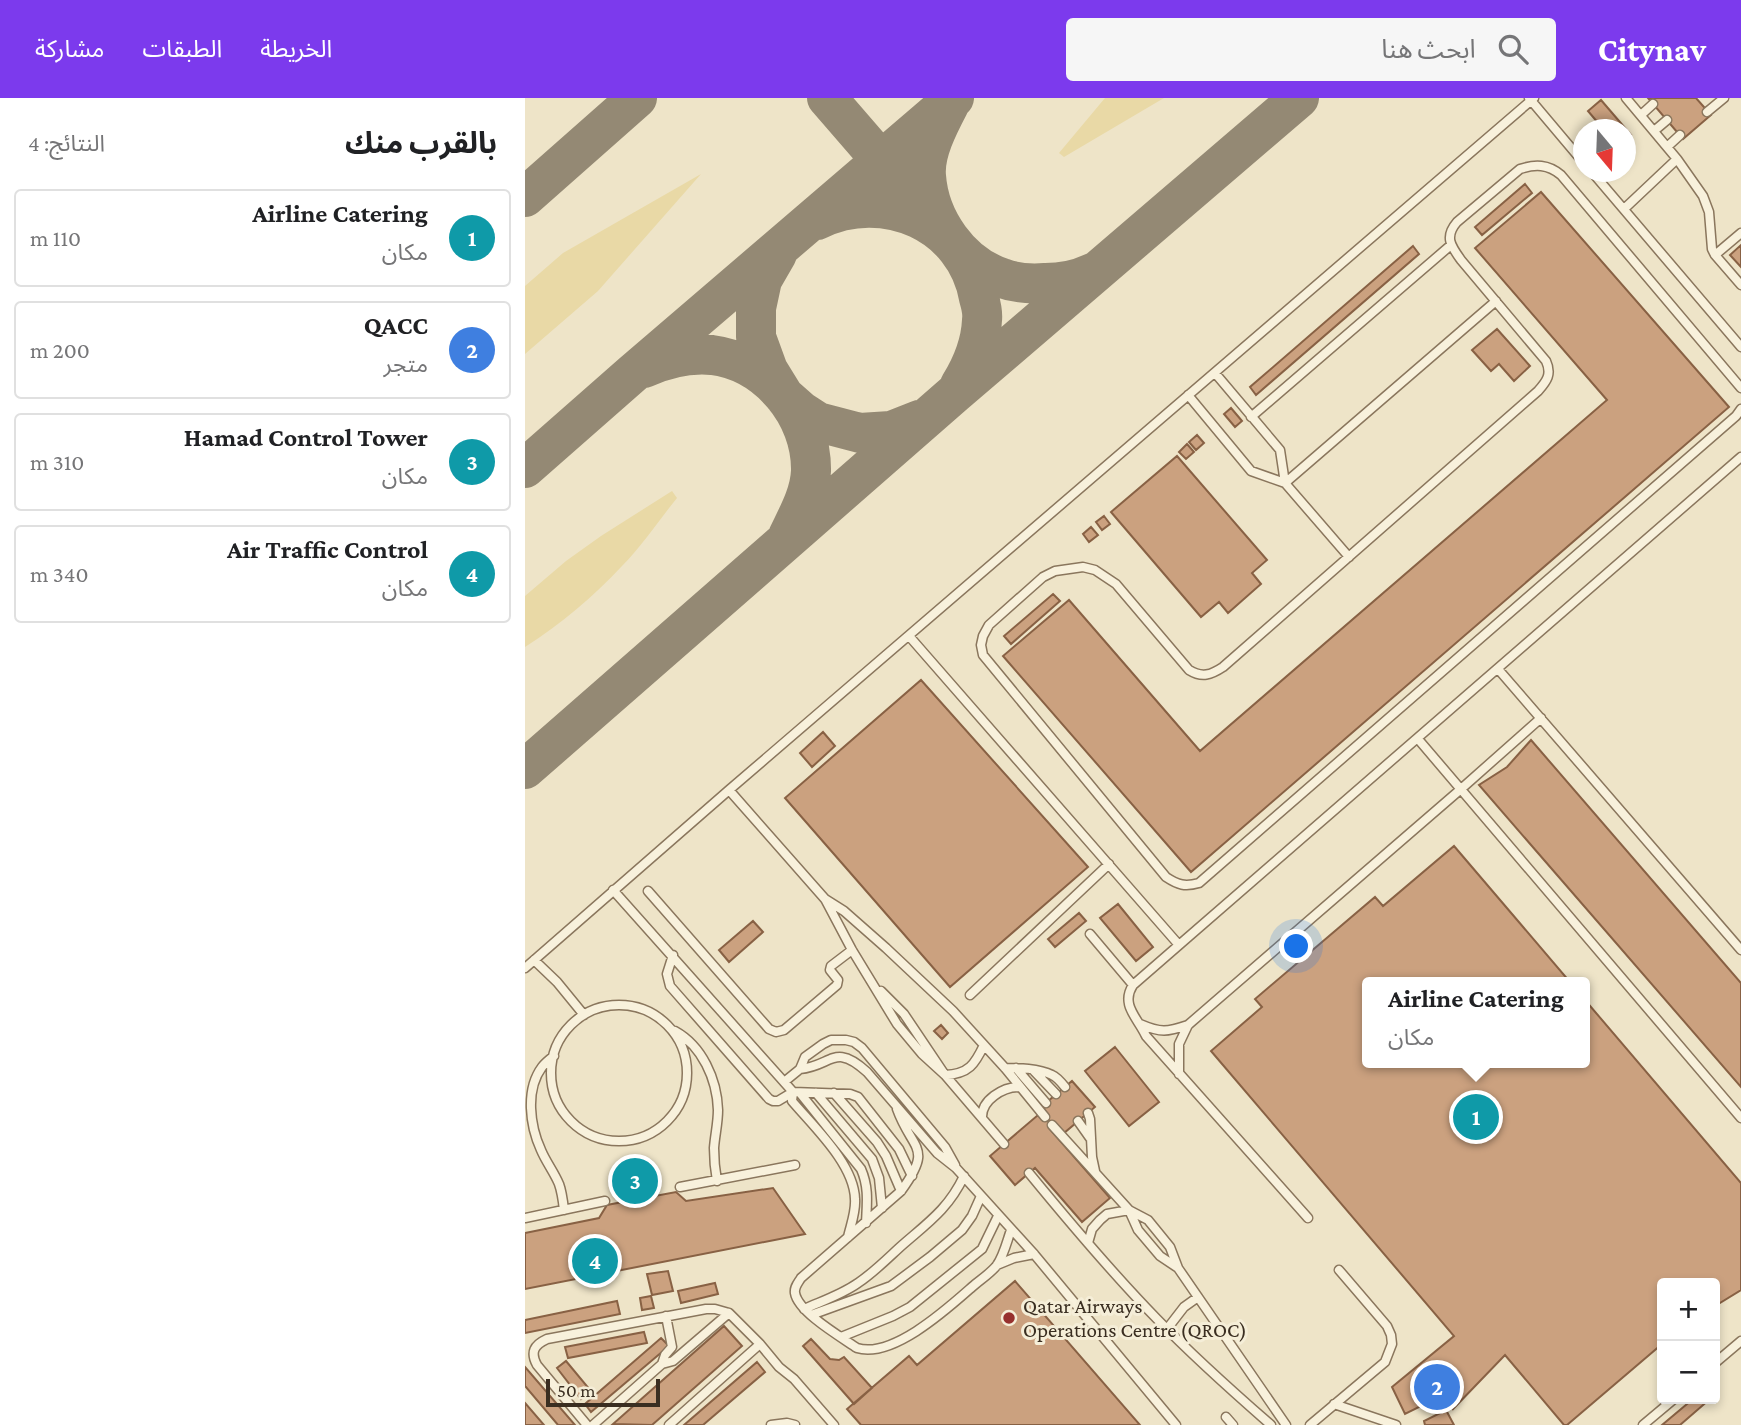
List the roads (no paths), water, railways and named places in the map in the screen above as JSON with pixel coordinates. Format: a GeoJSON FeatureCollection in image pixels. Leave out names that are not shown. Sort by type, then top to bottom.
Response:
{"type":"FeatureCollection","features":[{"type":"Feature","properties":{"kind":"lane"},"geometry":{"type":"LineString","coordinates":[[1626,98],[1699,188],[1707,204],[1712,248],[1741,285]]}},
{"type":"Feature","properties":{"kind":"lane"},"geometry":{"type":"LineString","coordinates":[[1707,111],[1724,98]]}},
{"type":"Feature","properties":{"kind":"lane"},"geometry":{"type":"LineString","coordinates":[[525,968],[1531,99],[1573,149]]}},
{"type":"Feature","properties":{"kind":"lane"},"geometry":{"type":"LineString","coordinates":[[1641,115],[1653,104]]}},
{"type":"Feature","properties":{"kind":"lane"},"geometry":{"type":"LineString","coordinates":[[1654,131],[1667,120]]}},
{"type":"Feature","properties":{"kind":"lane"},"geometry":{"type":"LineString","coordinates":[[1667,147],[1680,135]]}},
{"type":"Feature","properties":{"kind":"lane"},"geometry":{"type":"LineString","coordinates":[[1623,209],[1677,159]]}},
{"type":"Feature","properties":{"kind":"lane"},"geometry":{"type":"LineString","coordinates":[[1741,388],[1553,168],[1531,165],[1520,169],[1457,222],[1449,237],[1461,260],[1546,361],[1549,376],[1545,383],[1214,673],[1205,676],[1189,670],[1116,584],[1095,570],[1083,568],[1055,571],[1043,578],[989,625],[981,645],[983,655],[1166,877],[1178,885],[1199,883],[1741,409]]}},
{"type":"Feature","properties":{"kind":"lane"},"geometry":{"type":"LineString","coordinates":[[1600,182],[1741,348]]}},
{"type":"Feature","properties":{"kind":"lane"},"geometry":{"type":"LineString","coordinates":[[1716,256],[1741,233]]}},
{"type":"Feature","properties":{"kind":"lane"},"geometry":{"type":"LineString","coordinates":[[1251,417],[1451,245]]}},
{"type":"Feature","properties":{"kind":"lane"},"geometry":{"type":"LineString","coordinates":[[1285,483],[1496,301]]}},
{"type":"Feature","properties":{"kind":"lane"},"geometry":{"type":"LineString","coordinates":[[1215,373],[1280,450],[1285,483]]}},
{"type":"Feature","properties":{"kind":"lane"},"geometry":{"type":"LineString","coordinates":[[1188,395],[1251,471],[1285,483],[1349,557]]}},
{"type":"Feature","properties":{"kind":"lane"},"geometry":{"type":"LineString","coordinates":[[1308,1218],[1146,1036],[1128,1003],[1128,992],[1741,457]]}},
{"type":"Feature","properties":{"kind":"lane"},"geometry":{"type":"LineString","coordinates":[[909,636],[1179,945]]}},
{"type":"Feature","properties":{"kind":"lane"},"geometry":{"type":"LineString","coordinates":[[1498,669],[1741,950]]}},
{"type":"Feature","properties":{"kind":"lane"},"geometry":{"type":"LineString","coordinates":[[1140,1024],[1163,1032],[1188,1025],[1541,718]]}},
{"type":"Feature","properties":{"kind":"lane"},"geometry":{"type":"LineString","coordinates":[[1418,739],[1741,1118]]}},
{"type":"Feature","properties":{"kind":"lane"},"geometry":{"type":"LineString","coordinates":[[729,790],[825,899],[897,1024],[922,1054],[945,1074],[1004,1144]]}},
{"type":"Feature","properties":{"kind":"lane"},"geometry":{"type":"LineString","coordinates":[[970,995],[1109,864]]}},
{"type":"Feature","properties":{"kind":"lane"},"geometry":{"type":"LineString","coordinates":[[614,890],[861,1169],[868,1191],[866,1223]]}},
{"type":"Feature","properties":{"kind":"lane"},"geometry":{"type":"LineString","coordinates":[[648,891],[769,1028],[776,1032],[787,1028],[837,985],[838,980],[830,970],[831,966],[852,950]]}},
{"type":"Feature","properties":{"kind":"lane"},"geometry":{"type":"LineString","coordinates":[[825,899],[844,911],[953,1011],[1045,1117]]}},
{"type":"Feature","properties":{"kind":"lane"},"geometry":{"type":"LineString","coordinates":[[1090,934],[1133,985]]}},
{"type":"Feature","properties":{"kind":"lane"},"geometry":{"type":"LineString","coordinates":[[673,955],[667,974],[670,986],[769,1099],[778,1101],[796,1093],[850,1094],[858,1097],[899,1149],[912,1176]]}},
{"type":"Feature","properties":{"kind":"lane"},"geometry":{"type":"LineString","coordinates":[[534,960],[557,982],[584,1015]]}},
{"type":"Feature","properties":{"kind":"lane"},"geometry":{"type":"LineString","coordinates":[[671,1029],[679,1040],[687,1065],[685,1090],[675,1113],[645,1136],[633,1140],[596,1137],[574,1124],[559,1105],[554,1093],[551,1068],[554,1056],[565,1032],[574,1023],[584,1015],[610,1006],[624,1005],[650,1012],[697,1047],[711,1074],[718,1106],[714,1148],[717,1181]]}},
{"type":"Feature","properties":{"kind":"lane"},"geometry":{"type":"LineString","coordinates":[[1179,1074],[1179,1044],[1188,1025]]}},
{"type":"Feature","properties":{"kind":"lane"},"geometry":{"type":"LineString","coordinates":[[784,1082],[800,1069],[805,1057],[823,1044],[838,1039],[853,1042],[862,1048],[945,1147],[957,1168],[1034,1254],[1176,1425]]}},
{"type":"Feature","properties":{"kind":"lane"},"geometry":{"type":"LineString","coordinates":[[945,1074],[958,1074],[971,1067],[984,1045]]}},
{"type":"Feature","properties":{"kind":"lane"},"geometry":{"type":"LineString","coordinates":[[554,1056],[543,1065],[537,1076],[531,1112],[541,1152],[562,1192],[564,1210]]}},
{"type":"Feature","properties":{"kind":"lane"},"geometry":{"type":"LineString","coordinates":[[800,1069],[815,1067],[830,1057],[850,1059],[867,1072],[937,1153],[957,1168]]}},
{"type":"Feature","properties":{"kind":"lane"},"geometry":{"type":"LineString","coordinates":[[1005,1068],[1053,1075],[1065,1087]]}},
{"type":"Feature","properties":{"kind":"lane"},"geometry":{"type":"LineString","coordinates":[[1016,1068],[1046,1102]]}},
{"type":"Feature","properties":{"kind":"lane"},"geometry":{"type":"LineString","coordinates":[[1033,1070],[1056,1094]]}},
{"type":"Feature","properties":{"kind":"lane"},"geometry":{"type":"LineString","coordinates":[[982,1118],[984,1107],[996,1095],[1010,1087],[1019,1087]]}},
{"type":"Feature","properties":{"kind":"lane"},"geometry":{"type":"LineString","coordinates":[[796,1093],[792,1101],[846,1168],[854,1190],[854,1214],[848,1237]]}},
{"type":"Feature","properties":{"kind":"lane"},"geometry":{"type":"LineString","coordinates":[[816,1093],[872,1159],[879,1178],[882,1208]]}},
{"type":"Feature","properties":{"kind":"lane"},"geometry":{"type":"LineString","coordinates":[[834,1093],[877,1142],[901,1191]]}},
{"type":"Feature","properties":{"kind":"lane"},"geometry":{"type":"LineString","coordinates":[[893,1101],[899,1117],[916,1144],[918,1164],[901,1191],[801,1278],[796,1285],[796,1296],[808,1312],[857,1348],[880,1349],[915,1332],[997,1265],[1034,1254]]}},
{"type":"Feature","properties":{"kind":"lane"},"geometry":{"type":"LineString","coordinates":[[1088,1113],[1095,1174]]}},
{"type":"Feature","properties":{"kind":"lane"},"geometry":{"type":"LineString","coordinates":[[1078,1121],[1090,1138]]}},
{"type":"Feature","properties":{"kind":"lane"},"geometry":{"type":"LineString","coordinates":[[1052,1125],[1129,1210],[1148,1220],[1170,1247],[1178,1268],[1286,1425]]}},
{"type":"Feature","properties":{"kind":"lane"},"geometry":{"type":"LineString","coordinates":[[680,1187],[795,1165]]}},
{"type":"Feature","properties":{"kind":"lane"},"geometry":{"type":"LineString","coordinates":[[1029,1173],[1088,1243],[1167,1329],[1271,1425]]}},
{"type":"Feature","properties":{"kind":"lane"},"geometry":{"type":"LineString","coordinates":[[808,1312],[858,1284],[876,1269],[944,1209],[964,1176]]}},
{"type":"Feature","properties":{"kind":"lane"},"geometry":{"type":"LineString","coordinates":[[808,1312],[891,1286],[963,1230],[981,1196]]}},
{"type":"Feature","properties":{"kind":"lane"},"geometry":{"type":"LineString","coordinates":[[525,1218],[605,1201]]}},
{"type":"Feature","properties":{"kind":"lane"},"geometry":{"type":"LineString","coordinates":[[1088,1243],[1092,1228],[1107,1214],[1129,1210]]}},
{"type":"Feature","properties":{"kind":"lane"},"geometry":{"type":"LineString","coordinates":[[1129,1210],[1138,1230],[1160,1256],[1178,1268]]}},
{"type":"Feature","properties":{"kind":"lane"},"geometry":{"type":"LineString","coordinates":[[841,1337],[910,1307],[982,1249],[998,1216]]}},
{"type":"Feature","properties":{"kind":"lane"},"geometry":{"type":"LineString","coordinates":[[997,1265],[1011,1230]]}},
{"type":"Feature","properties":{"kind":"lane"},"geometry":{"type":"LineString","coordinates":[[1310,1425],[1385,1362],[1392,1345],[1387,1326],[1339,1270]]}},
{"type":"Feature","properties":{"kind":"lane"},"geometry":{"type":"LineString","coordinates":[[1167,1329],[1184,1307],[1198,1297]]}},
{"type":"Feature","properties":{"kind":"lane"},"geometry":{"type":"LineString","coordinates":[[587,1425],[537,1366],[533,1352],[536,1346],[547,1339],[706,1309],[729,1313],[779,1367],[795,1379],[834,1425]]}},
{"type":"Feature","properties":{"kind":"lane"},"geometry":{"type":"LineString","coordinates":[[593,1425],[662,1364],[673,1361],[729,1313]]}},
{"type":"Feature","properties":{"kind":"lane"},"geometry":{"type":"LineString","coordinates":[[662,1364],[665,1355],[673,1347],[666,1316]]}},
{"type":"Feature","properties":{"kind":"lane"},"geometry":{"type":"LineString","coordinates":[[1720,1359],[1741,1341]]}},
{"type":"Feature","properties":{"kind":"lane"},"geometry":{"type":"LineString","coordinates":[[669,1425],[760,1344]]}},
{"type":"Feature","properties":{"kind":"lane"},"geometry":{"type":"LineString","coordinates":[[1334,1404],[1396,1425]]}},
{"type":"Feature","properties":{"kind":"lane"},"geometry":{"type":"LineString","coordinates":[[1643,1425],[1668,1404]]}},
{"type":"Feature","properties":{"kind":"lane"},"geometry":{"type":"LineString","coordinates":[[1226,1417],[1233,1425]]}},
{"type":"Feature","properties":{"kind":"lane"},"geometry":{"type":"LineString","coordinates":[[771,1425],[795,1425]]}},
{"type":"Feature","properties":{"kind":"place","name":"Airline Catering"},"geometry":{"type":"Point","coordinates":[1476,1117]}},
{"type":"Feature","properties":{"kind":"place","name":"Hamad Control Tower"},"geometry":{"type":"Point","coordinates":[635,1181]}},
{"type":"Feature","properties":{"kind":"place","name":"Air Traffic Control"},"geometry":{"type":"Point","coordinates":[595,1261]}},
{"type":"Feature","properties":{"kind":"place","name":"Qatar Airways Operations Centre (QROC)"},"geometry":{"type":"Point","coordinates":[1009,1318]}},
{"type":"Feature","properties":{"kind":"place","name":"QACC"},"geometry":{"type":"Point","coordinates":[1437,1387]}}]}
